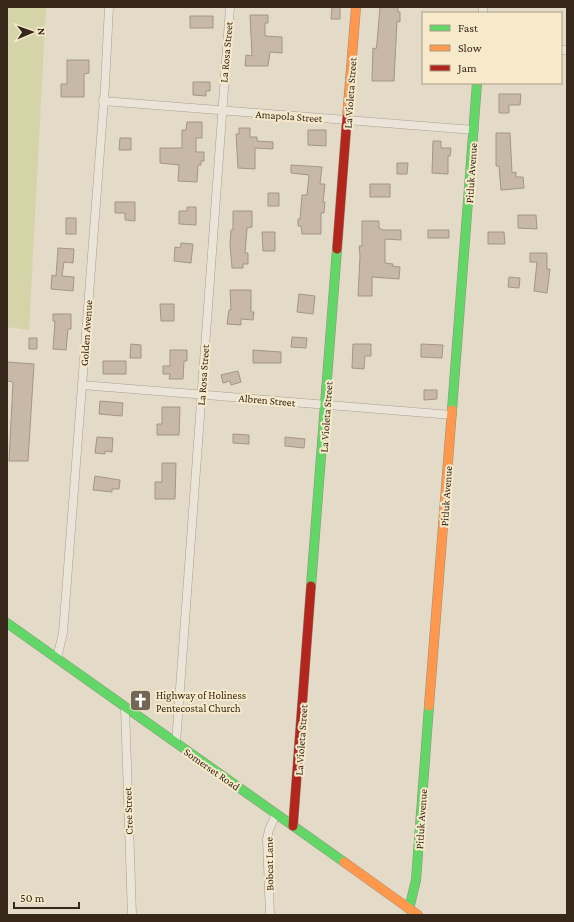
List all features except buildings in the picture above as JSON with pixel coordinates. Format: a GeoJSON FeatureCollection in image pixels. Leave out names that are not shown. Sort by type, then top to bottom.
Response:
{"type":"FeatureCollection","features":[{"type":"Feature","properties":{"kind":"street","name":"Golden Avenue"},"geometry":{"type":"LineString","coordinates":[[57,658],[63,633],[104,101],[109,7]]}},
{"type":"Feature","properties":{"kind":"street","name":"La Rosa Street"},"geometry":{"type":"LineString","coordinates":[[176,743],[230,7]]}},
{"type":"Feature","properties":{"kind":"street","name":"La Violeta Street"},"geometry":{"type":"LineString","coordinates":[[293,826],[327,405],[356,7]]}},
{"type":"Feature","properties":{"kind":"street","name":"Pitluk Avenue"},"geometry":{"type":"LineString","coordinates":[[409,909],[416,880],[477,84]]}},
{"type":"Feature","properties":{"kind":"street","name":"Amapola Street"},"geometry":{"type":"LineString","coordinates":[[104,101],[474,130]]}},
{"type":"Feature","properties":{"kind":"street","name":"Albren Street"},"geometry":{"type":"LineString","coordinates":[[82,385],[452,415]]}},
{"type":"Feature","properties":{"kind":"street","name":"Somerset Road"},"geometry":{"type":"LineString","coordinates":[[7,622],[418,915]]}},
{"type":"Feature","properties":{"kind":"street","name":"Cree Street"},"geometry":{"type":"LineString","coordinates":[[125,707],[132,915]]}},
{"type":"Feature","properties":{"kind":"street","name":"Bobcat Lane"},"geometry":{"type":"LineString","coordinates":[[270,915],[267,839],[276,814]]}},
{"type":"Feature","properties":{"kind":"green space"},"geometry":{"type":"Polygon","coordinates":[[[7,7],[46,7],[29,330],[7,327],[7,7]]]}},
{"type":"Feature","properties":{"kind":"traffic: fast"},"geometry":{"type":"LineString","coordinates":[[452,410],[477,84]]}},
{"type":"Feature","properties":{"kind":"traffic: fast"},"geometry":{"type":"LineString","coordinates":[[311,586],[337,249]]}},
{"type":"Feature","properties":{"kind":"traffic: fast"},"geometry":{"type":"LineString","coordinates":[[7,623],[344,862]]}},
{"type":"Feature","properties":{"kind":"traffic: fast"},"geometry":{"type":"LineString","coordinates":[[409,909],[416,880],[429,706]]}},
{"type":"Feature","properties":{"kind":"traffic: slow"},"geometry":{"type":"LineString","coordinates":[[347,118],[356,7]]}},
{"type":"Feature","properties":{"kind":"traffic: slow"},"geometry":{"type":"LineString","coordinates":[[429,706],[452,410]]}},
{"type":"Feature","properties":{"kind":"traffic: slow"},"geometry":{"type":"LineString","coordinates":[[344,862],[418,915]]}},
{"type":"Feature","properties":{"kind":"traffic: jam"},"geometry":{"type":"LineString","coordinates":[[337,249],[347,118]]}},
{"type":"Feature","properties":{"kind":"traffic: jam"},"geometry":{"type":"LineString","coordinates":[[293,826],[311,586]]}},
{"type":"Feature","properties":{"kind":"place","name":"Highway of Holiness Pentecostal Church"},"geometry":{"type":"Point","coordinates":[140,701]}}]}
